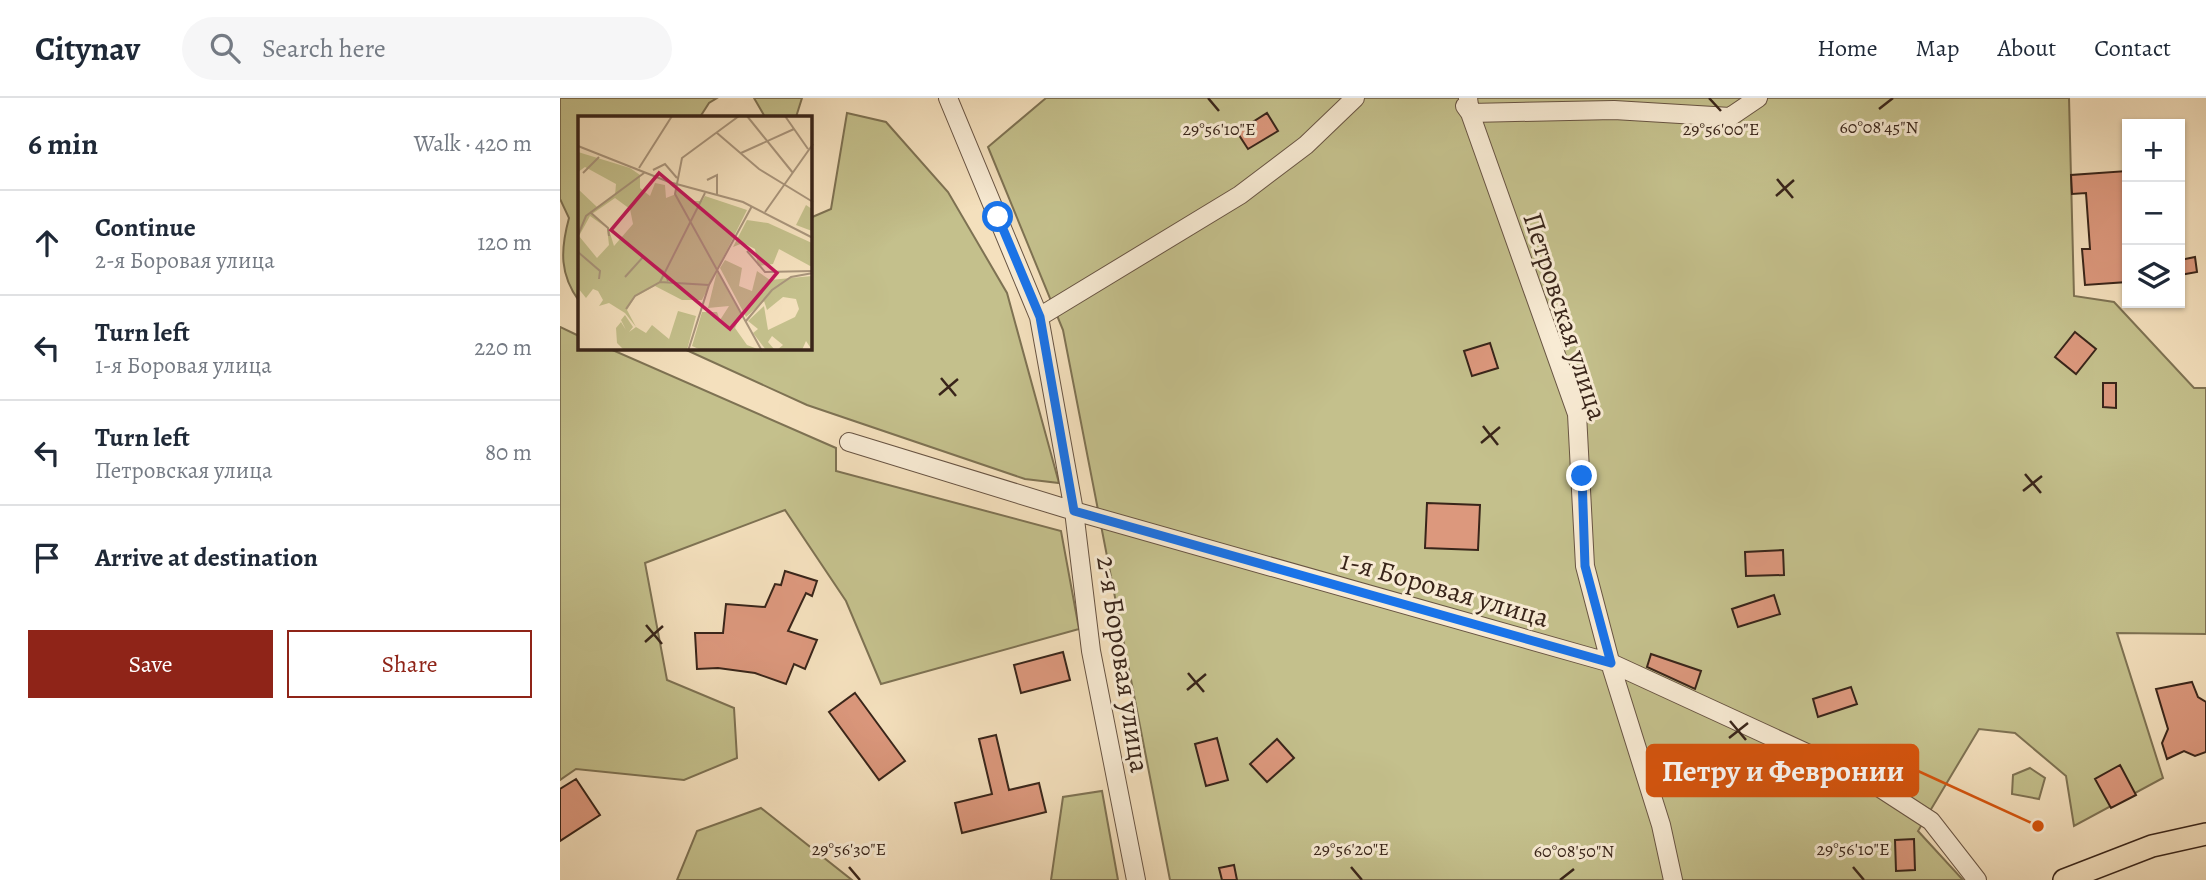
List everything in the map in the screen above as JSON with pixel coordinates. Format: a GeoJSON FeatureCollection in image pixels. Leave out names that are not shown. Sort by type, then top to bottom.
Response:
{"type":"FeatureCollection","features":[{"type":"Feature","properties":{"kind":"main road"},"geometry":{"type":"LineString","coordinates":[[2064,880],[2152,846],[2206,834]]}},
{"type":"Feature","properties":{"kind":"street","name":"2-я Боровая улица"},"geometry":{"type":"LineString","coordinates":[[948,98],[1040,317],[1074,511],[1091,652],[1136,880]]}},
{"type":"Feature","properties":{"kind":"street"},"geometry":{"type":"LineString","coordinates":[[1040,317],[1240,195],[1306,145],[1356,98]]}},
{"type":"Feature","properties":{"kind":"street","name":"Петровская улица"},"geometry":{"type":"LineString","coordinates":[[1458,98],[1469,106],[1577,414],[1585,566],[1611,663],[1661,825],[1673,880]]}},
{"type":"Feature","properties":{"kind":"street"},"geometry":{"type":"LineString","coordinates":[[1469,106],[1614,110],[1730,117],[1758,98]]}},
{"type":"Feature","properties":{"kind":"street","name":"1-я Боровая улица"},"geometry":{"type":"LineString","coordinates":[[849,442],[1074,511],[1611,663],[1874,784],[1931,821],[1977,880]]}},
{"type":"Feature","properties":{"kind":"shaded area"},"geometry":{"type":"Polygon","coordinates":[[[560,98],[717,98],[709,103],[701,116],[578,116],[578,299],[565,272],[563,252],[569,218],[560,199],[560,98]]]}},
{"type":"Feature","properties":{"kind":"shaded area"},"geometry":{"type":"Polygon","coordinates":[[[754,98],[802,98],[796,116],[764,116],[754,98]]]}},
{"type":"Feature","properties":{"kind":"shaded area"},"geometry":{"type":"Polygon","coordinates":[[[1046,98],[2069,98],[2074,296],[2114,302],[2194,388],[2206,388],[2206,634],[2117,633],[2163,778],[2074,826],[2066,776],[2015,733],[1979,729],[1918,831],[1963,880],[1170,880],[1063,330],[988,147],[1046,98]]]}},
{"type":"Feature","properties":{"kind":"shaded area"},"geometry":{"type":"Polygon","coordinates":[[[847,113],[886,122],[948,192],[1007,293],[1059,483],[1025,479],[807,405],[686,350],[812,350],[812,217],[831,209],[847,113]]]}},
{"type":"Feature","properties":{"kind":"shaded area"},"geometry":{"type":"Polygon","coordinates":[[[560,327],[578,336],[578,350],[613,350],[836,448],[836,471],[1061,531],[1079,629],[881,684],[846,601],[785,510],[645,563],[667,680],[734,708],[737,758],[684,780],[576,769],[560,780],[560,327]]]}},
{"type":"Feature","properties":{"kind":"shaded area"},"geometry":{"type":"Polygon","coordinates":[[[2030,768],[2045,778],[2039,799],[2012,794],[2013,775],[2030,768]]]}},
{"type":"Feature","properties":{"kind":"shaded area"},"geometry":{"type":"Polygon","coordinates":[[[1102,791],[1118,880],[1051,880],[1063,797],[1102,791]]]}},
{"type":"Feature","properties":{"kind":"shaded area"},"geometry":{"type":"Polygon","coordinates":[[[761,808],[852,880],[677,880],[697,831],[761,808]]]}},
{"type":"Feature","properties":{"kind":"building"},"geometry":{"type":"Polygon","coordinates":[[[1267,113],[1278,131],[1248,149],[1237,132],[1267,113]]]}},
{"type":"Feature","properties":{"kind":"building"},"geometry":{"type":"Polygon","coordinates":[[[2122,171],[2122,282],[2085,285],[2082,249],[2090,249],[2086,193],[2072,194],[2071,175],[2122,171]]]}},
{"type":"Feature","properties":{"kind":"building"},"geometry":{"type":"Polygon","coordinates":[[[2195,257],[2197,272],[2185,274],[2185,259],[2195,257]]]}},
{"type":"Feature","properties":{"kind":"building"},"geometry":{"type":"Polygon","coordinates":[[[2075,332],[2096,349],[2076,374],[2055,357],[2075,332]]]}},
{"type":"Feature","properties":{"kind":"building"},"geometry":{"type":"Polygon","coordinates":[[[1490,343],[1498,368],[1472,376],[1464,351],[1490,343]]]}},
{"type":"Feature","properties":{"kind":"building"},"geometry":{"type":"Polygon","coordinates":[[[2103,383],[2116,383],[2116,408],[2103,407],[2103,383]]]}},
{"type":"Feature","properties":{"kind":"building"},"geometry":{"type":"Polygon","coordinates":[[[1427,503],[1480,505],[1478,550],[1425,548],[1427,503]]]}},
{"type":"Feature","properties":{"kind":"building"},"geometry":{"type":"Polygon","coordinates":[[[1783,550],[1784,575],[1746,576],[1745,552],[1783,550]]]}},
{"type":"Feature","properties":{"kind":"building"},"geometry":{"type":"Polygon","coordinates":[[[785,571],[817,581],[812,596],[806,593],[788,631],[817,640],[805,669],[794,664],[786,684],[755,673],[718,668],[697,669],[695,633],[723,633],[726,604],[765,607],[775,584],[781,585],[785,571]]]}},
{"type":"Feature","properties":{"kind":"building"},"geometry":{"type":"Polygon","coordinates":[[[1774,595],[1780,614],[1738,627],[1732,609],[1774,595]]]}},
{"type":"Feature","properties":{"kind":"building"},"geometry":{"type":"Polygon","coordinates":[[[1063,652],[1070,680],[1021,693],[1014,665],[1063,652]]]}},
{"type":"Feature","properties":{"kind":"building"},"geometry":{"type":"Polygon","coordinates":[[[1651,654],[1701,671],[1695,689],[1647,667],[1651,654]]]}},
{"type":"Feature","properties":{"kind":"building"},"geometry":{"type":"Polygon","coordinates":[[[2192,682],[2198,697],[2206,702],[2206,752],[2195,756],[2184,751],[2167,759],[2162,743],[2168,729],[2156,689],[2192,682]]]}},
{"type":"Feature","properties":{"kind":"building"},"geometry":{"type":"Polygon","coordinates":[[[1851,687],[1857,704],[1818,717],[1813,699],[1851,687]]]}},
{"type":"Feature","properties":{"kind":"building"},"geometry":{"type":"Polygon","coordinates":[[[855,693],[905,761],[879,780],[829,712],[855,693]]]}},
{"type":"Feature","properties":{"kind":"building"},"geometry":{"type":"Polygon","coordinates":[[[996,735],[1009,790],[1039,783],[1046,812],[962,833],[955,803],[992,794],[979,739],[996,735]]]}},
{"type":"Feature","properties":{"kind":"building"},"geometry":{"type":"Polygon","coordinates":[[[1217,738],[1228,780],[1206,786],[1195,744],[1217,738]]]}},
{"type":"Feature","properties":{"kind":"building"},"geometry":{"type":"Polygon","coordinates":[[[1277,739],[1294,758],[1267,782],[1250,764],[1277,739]]]}},
{"type":"Feature","properties":{"kind":"building"},"geometry":{"type":"Polygon","coordinates":[[[2120,765],[2136,795],[2111,808],[2095,779],[2120,765]]]}},
{"type":"Feature","properties":{"kind":"building"},"geometry":{"type":"Polygon","coordinates":[[[576,779],[600,815],[560,841],[560,789],[576,779]]]}},
{"type":"Feature","properties":{"kind":"building"},"geometry":{"type":"Polygon","coordinates":[[[1914,839],[1915,870],[1896,871],[1895,840],[1914,839]]]}},
{"type":"Feature","properties":{"kind":"building"},"geometry":{"type":"Polygon","coordinates":[[[1234,865],[1237,880],[1222,880],[1219,868],[1234,865]]]}},
{"type":"Feature","properties":{"kind":"place","name":"Петру и Февронии"},"geometry":{"type":"Point","coordinates":[2038,826]}},
{"type":"Feature","properties":{"kind":"route"},"geometry":{"type":"LineString","coordinates":[[998,217],[1040,317],[1074,511],[1611,663],[1585,566],[1582,476]]}}]}
